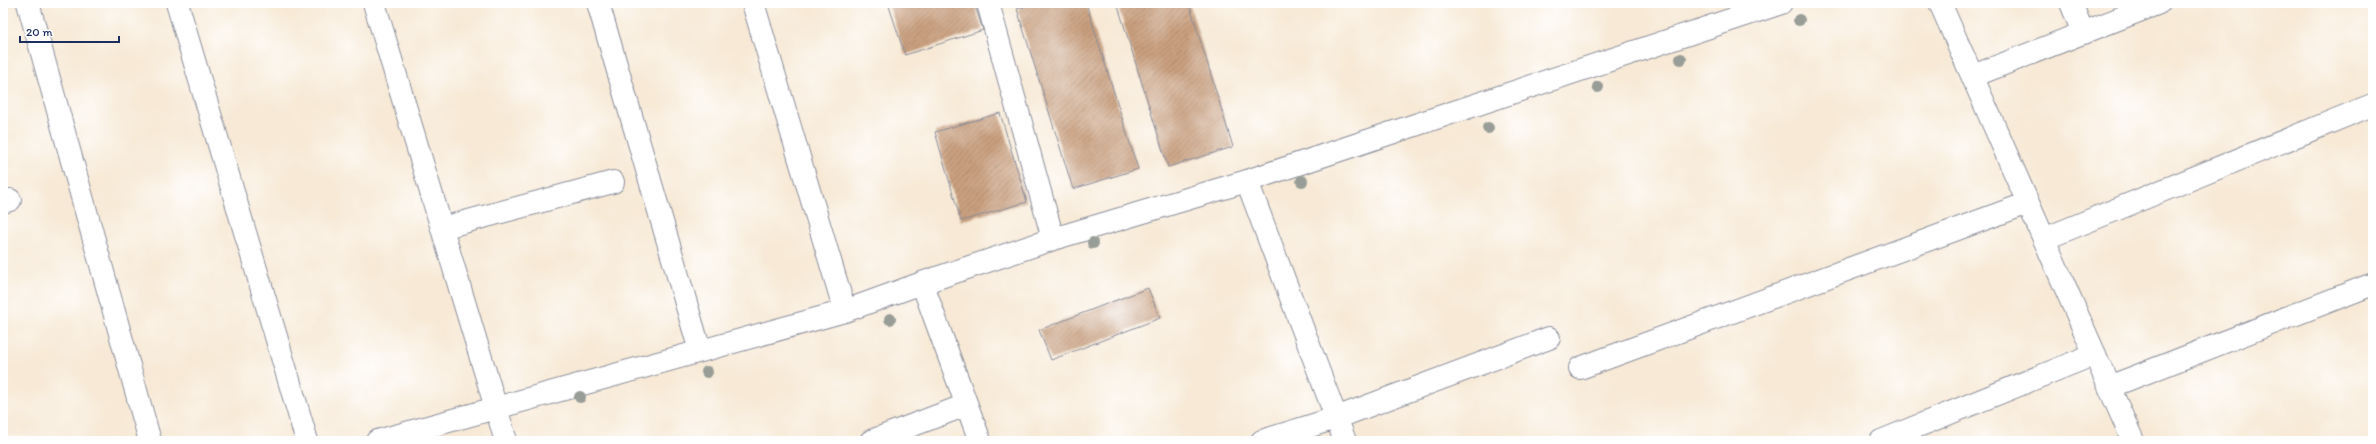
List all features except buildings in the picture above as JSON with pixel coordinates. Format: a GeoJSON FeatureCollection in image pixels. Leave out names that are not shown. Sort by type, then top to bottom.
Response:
{"type":"FeatureCollection","features":[{"type":"Feature","properties":{"kind":"street"},"geometry":{"type":"LineString","coordinates":[[28,3],[150,441]]}},
{"type":"Feature","properties":{"kind":"street"},"geometry":{"type":"LineString","coordinates":[[177,3],[307,441]]}},
{"type":"Feature","properties":{"kind":"street"},"geometry":{"type":"LineString","coordinates":[[374,3],[506,441]]}},
{"type":"Feature","properties":{"kind":"street"},"geometry":{"type":"LineString","coordinates":[[598,3],[700,351]]}},
{"type":"Feature","properties":{"kind":"street"},"geometry":{"type":"LineString","coordinates":[[753,3],[845,311]]}},
{"type":"Feature","properties":{"kind":"street"},"geometry":{"type":"LineString","coordinates":[[988,3],[1053,239]]}},
{"type":"Feature","properties":{"kind":"street"},"geometry":{"type":"LineString","coordinates":[[377,441],[845,311],[922,283],[1053,239],[1248,181],[1780,3]]}},
{"type":"Feature","properties":{"kind":"street"},"geometry":{"type":"LineString","coordinates":[[1940,3],[2133,441]]}},
{"type":"Feature","properties":{"kind":"street"},"geometry":{"type":"LineString","coordinates":[[2071,3],[2083,33]]}},
{"type":"Feature","properties":{"kind":"street"},"geometry":{"type":"LineString","coordinates":[[1973,76],[2159,3]]}},
{"type":"Feature","properties":{"kind":"street"},"geometry":{"type":"LineString","coordinates":[[2044,240],[2372,105]]}},
{"type":"Feature","properties":{"kind":"street"},"geometry":{"type":"LineString","coordinates":[[1248,181],[1345,441]]}},
{"type":"Feature","properties":{"kind":"street"},"geometry":{"type":"LineString","coordinates":[[442,228],[613,182]]}},
{"type":"Feature","properties":{"kind":"street"},"geometry":{"type":"LineString","coordinates":[[1580,368],[2028,203]]}},
{"type":"Feature","properties":{"kind":"street"},"geometry":{"type":"LineString","coordinates":[[922,283],[980,441]]}},
{"type":"Feature","properties":{"kind":"street"},"geometry":{"type":"LineString","coordinates":[[2109,387],[2373,284]]}},
{"type":"Feature","properties":{"kind":"street"},"geometry":{"type":"LineString","coordinates":[[1262,441],[1336,418],[1549,338]]}},
{"type":"Feature","properties":{"kind":"street"},"geometry":{"type":"LineString","coordinates":[[1881,441],[2095,354]]}},
{"type":"Feature","properties":{"kind":"street"},"geometry":{"type":"LineString","coordinates":[[871,441],[966,405]]}}]}
